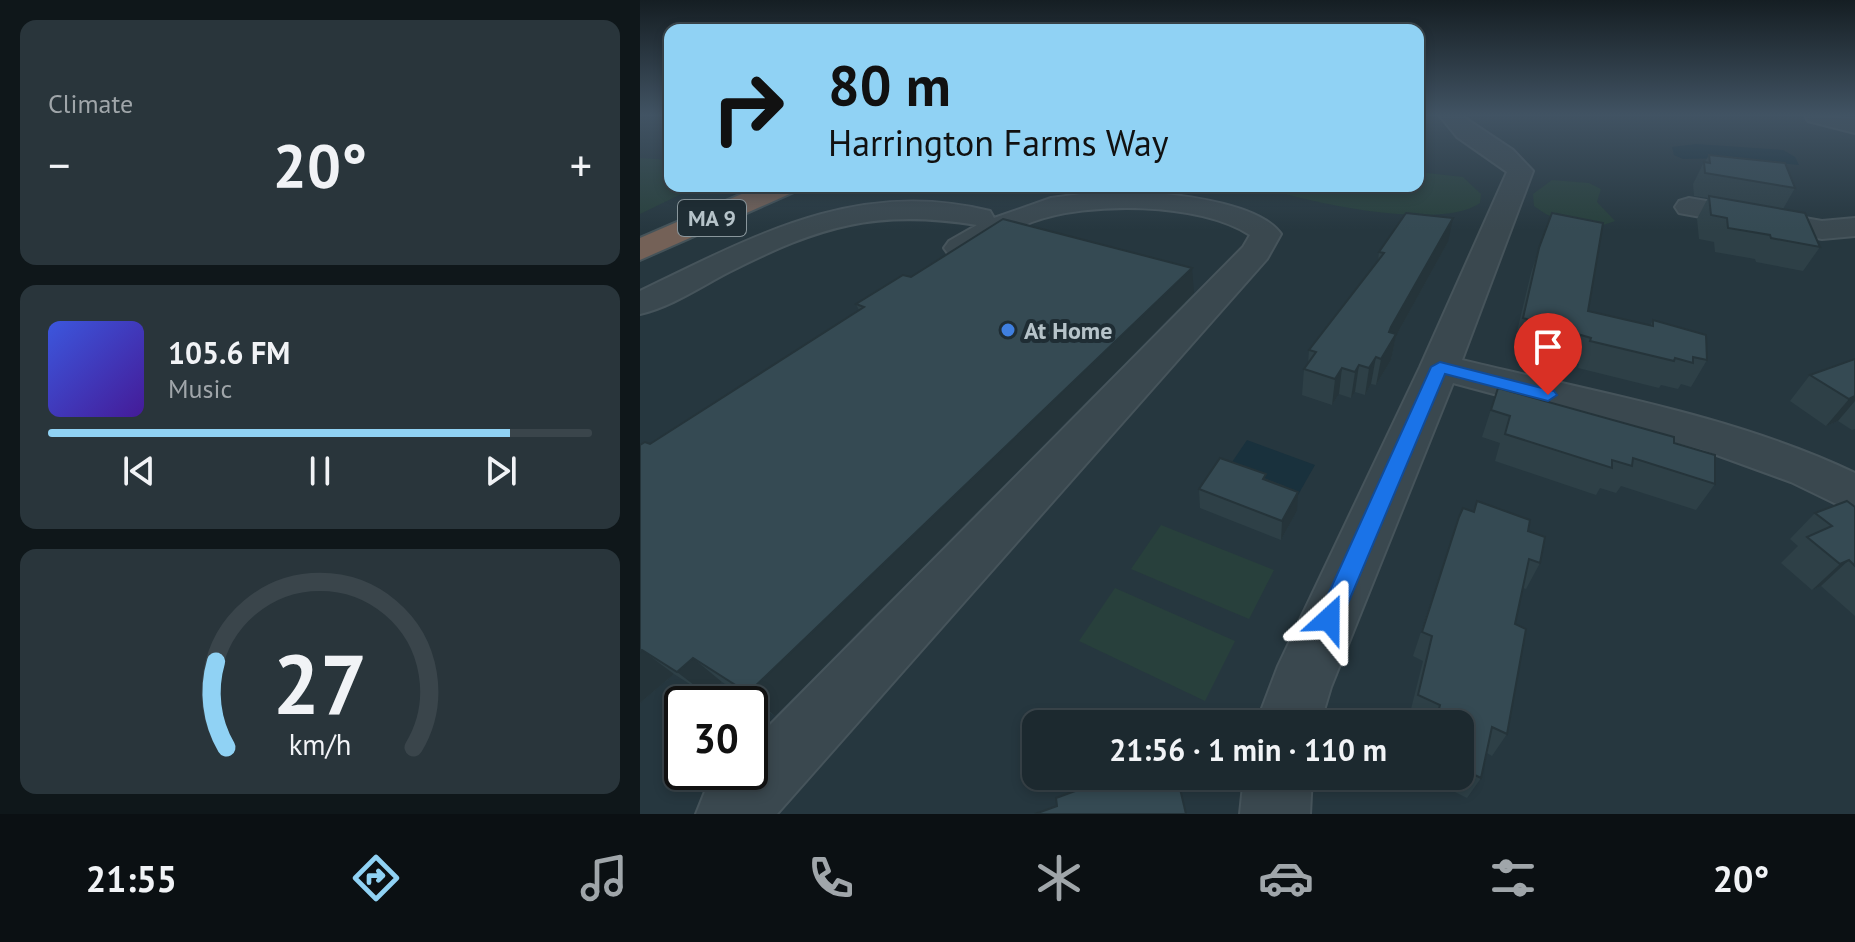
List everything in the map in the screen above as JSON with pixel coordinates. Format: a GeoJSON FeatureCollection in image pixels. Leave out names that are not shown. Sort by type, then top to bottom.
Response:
{"type":"FeatureCollection","features":[{"type":"Feature","properties":{"kind":"highway","name":"MA 9"},"geometry":{"type":"LineString","coordinates":[[640,235],[743,192]]}},
{"type":"Feature","properties":{"kind":"highway","name":"MA 9"},"geometry":{"type":"LineString","coordinates":[[640,250],[770,192]]}},
{"type":"Feature","properties":{"kind":"street"},"geometry":{"type":"LineString","coordinates":[[1293,710],[1440,367],[1520,171],[1505,154]]}},
{"type":"Feature","properties":{"kind":"street"},"geometry":{"type":"LineString","coordinates":[[930,268],[986,223],[988,206],[1009,192]]}},
{"type":"Feature","properties":{"kind":"street"},"geometry":{"type":"LineString","coordinates":[[640,304],[801,229],[848,215],[901,208],[986,223],[1069,203],[1133,197],[1233,217],[1256,226],[1266,234],[1256,252],[731,814]]}},
{"type":"Feature","properties":{"kind":"street"},"geometry":{"type":"LineString","coordinates":[[1689,207],[1822,230],[1855,243]]}},
{"type":"Feature","properties":{"kind":"street"},"geometry":{"type":"LineString","coordinates":[[1822,230],[1855,227]]}},
{"type":"Feature","properties":{"kind":"street"},"geometry":{"type":"LineString","coordinates":[[1440,367],[1714,437],[1807,470],[1855,494]]}},
{"type":"Feature","properties":{"kind":"street"},"geometry":{"type":"LineString","coordinates":[[1275,814],[1277,790]]}},
{"type":"Feature","properties":{"kind":"green space"},"geometry":{"type":"Polygon","coordinates":[[[640,158],[664,160],[664,192],[686,192],[640,214],[640,158]]]}},
{"type":"Feature","properties":{"kind":"green space"},"geometry":{"type":"Polygon","coordinates":[[[1424,173],[1463,177],[1481,194],[1480,203],[1461,211],[1436,215],[1372,211],[1279,192],[1424,192],[1424,173]]]}},
{"type":"Feature","properties":{"kind":"green space"},"geometry":{"type":"Polygon","coordinates":[[[1552,180],[1589,183],[1601,189],[1597,202],[1615,221],[1583,226],[1543,212],[1534,206],[1533,194],[1552,180]]]}},
{"type":"Feature","properties":{"kind":"green space"},"geometry":{"type":"Polygon","coordinates":[[[1161,525],[1274,570],[1249,619],[1131,569],[1161,525]]]}},
{"type":"Feature","properties":{"kind":"green space"},"geometry":{"type":"Polygon","coordinates":[[[1115,588],[1235,641],[1205,701],[1079,641],[1115,588]]]}},
{"type":"Feature","properties":{"kind":"water"},"geometry":{"type":"Polygon","coordinates":[[[1790,154],[1799,165],[1731,158],[1683,159],[1674,155],[1790,154]]]}},
{"type":"Feature","properties":{"kind":"water"},"geometry":{"type":"Polygon","coordinates":[[[1247,440],[1315,465],[1298,495],[1284,489],[1285,486],[1230,465],[1247,440]]]}},
{"type":"Feature","properties":{"kind":"building"},"geometry":{"type":"Polygon","coordinates":[[[1709,155],[1785,163],[1795,188],[1705,173],[1704,162],[1710,163],[1709,155]]]}},
{"type":"Feature","properties":{"kind":"building"},"geometry":{"type":"Polygon","coordinates":[[[1709,196],[1805,213],[1820,247],[1728,228],[1727,218],[1711,215],[1709,196]]]}},
{"type":"Feature","properties":{"kind":"building"},"geometry":{"type":"Polygon","coordinates":[[[1406,213],[1453,218],[1391,327],[1389,332],[1396,334],[1381,359],[1376,357],[1369,368],[1359,365],[1355,372],[1342,368],[1335,379],[1304,369],[1316,352],[1309,350],[1384,253],[1379,252],[1406,213]]]}},
{"type":"Feature","properties":{"kind":"building"},"geometry":{"type":"Polygon","coordinates":[[[1552,213],[1603,223],[1588,311],[1653,326],[1653,320],[1706,335],[1707,360],[1693,357],[1693,363],[1675,358],[1674,361],[1590,341],[1591,338],[1523,318],[1539,248],[1552,213]]]}},
{"type":"Feature","properties":{"kind":"building"},"geometry":{"type":"Polygon","coordinates":[[[1003,219],[1192,268],[755,686],[737,686],[693,658],[677,672],[642,650],[640,652],[640,445],[645,442],[650,444],[864,307],[856,304],[903,275],[911,277],[1003,219]]]}},
{"type":"Feature","properties":{"kind":"building"},"geometry":{"type":"Polygon","coordinates":[[[1855,359],[1855,396],[1849,399],[1810,375],[1855,359]]]}},
{"type":"Feature","properties":{"kind":"building"},"geometry":{"type":"Polygon","coordinates":[[[1498,388],[1674,437],[1674,443],[1715,455],[1715,484],[1633,458],[1632,466],[1612,460],[1612,468],[1505,434],[1510,416],[1491,410],[1498,388]]]}},
{"type":"Feature","properties":{"kind":"building"},"geometry":{"type":"Polygon","coordinates":[[[1220,458],[1266,474],[1263,479],[1298,492],[1282,521],[1199,489],[1220,458]]]}},
{"type":"Feature","properties":{"kind":"building"},"geometry":{"type":"Polygon","coordinates":[[[1477,501],[1530,520],[1528,531],[1545,537],[1540,563],[1529,559],[1515,624],[1526,629],[1507,734],[1492,727],[1481,778],[1474,775],[1474,710],[1439,710],[1440,705],[1418,695],[1432,636],[1422,632],[1459,517],[1463,508],[1474,512],[1477,501]]]}},
{"type":"Feature","properties":{"kind":"building"},"geometry":{"type":"Polygon","coordinates":[[[1847,501],[1855,507],[1855,566],[1849,560],[1840,564],[1807,537],[1832,526],[1815,513],[1847,501]]]}},
{"type":"Feature","properties":{"kind":"building"},"geometry":{"type":"Polygon","coordinates":[[[1078,790],[1180,790],[1186,814],[1035,814],[1057,806],[1056,798],[1078,790]]]}},
{"type":"Feature","properties":{"kind":"place","name":"At Home"},"geometry":{"type":"Point","coordinates":[1008,330]}},
{"type":"Feature","properties":{"kind":"route"},"geometry":{"type":"LineString","coordinates":[[1329,619],[1440,367],[1548,395]]}}]}
